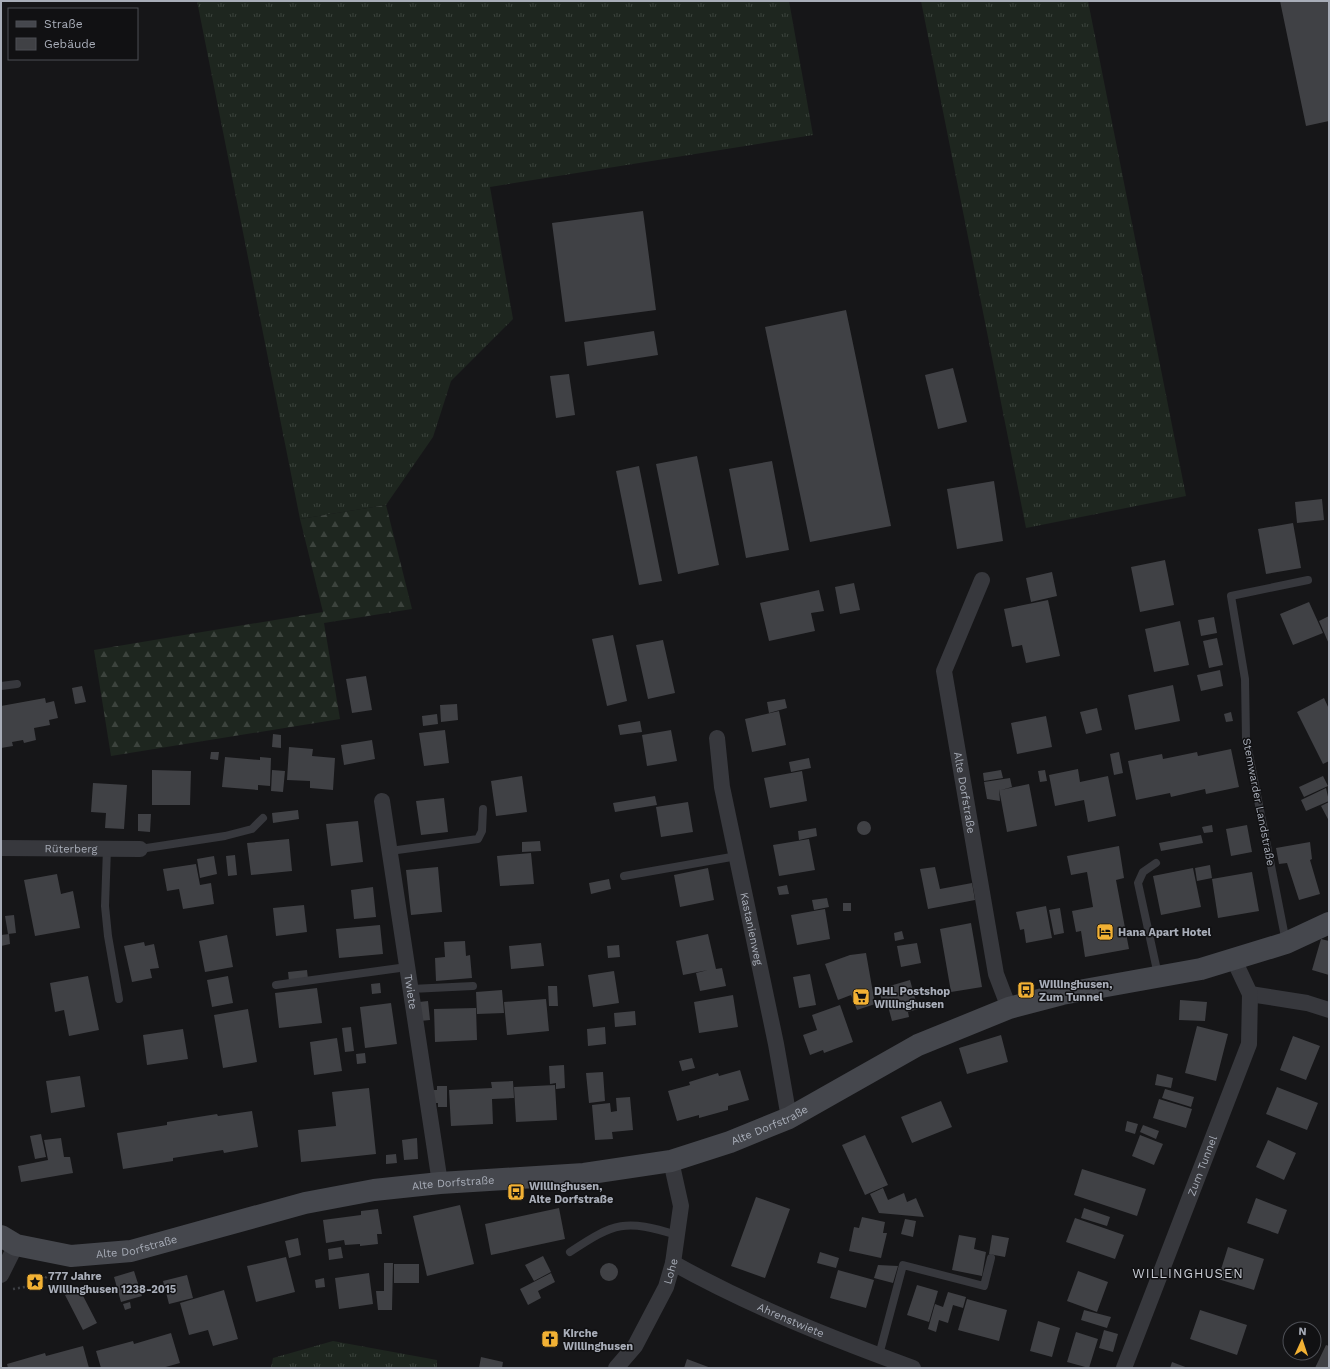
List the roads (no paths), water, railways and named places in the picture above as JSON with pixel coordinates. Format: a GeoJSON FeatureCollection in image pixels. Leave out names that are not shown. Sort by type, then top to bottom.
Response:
{"type":"FeatureCollection","features":[{"type":"Feature","properties":{"kind":"street","name":"Alte Dorfstraße"},"geometry":{"type":"LineString","coordinates":[[982,580],[944,671],[996,974],[1009,1008]]}},
{"type":"Feature","properties":{"kind":"street","name":"Kastanienweg"},"geometry":{"type":"LineString","coordinates":[[717,738],[722,787],[776,1044],[789,1118]]}},
{"type":"Feature","properties":{"kind":"street","name":"Twiete"},"geometry":{"type":"LineString","coordinates":[[382,801],[440,1183]]}},
{"type":"Feature","properties":{"kind":"street","name":"Rüterberg"},"geometry":{"type":"LineString","coordinates":[[1,848],[140,849]]}},
{"type":"Feature","properties":{"kind":"street"},"geometry":{"type":"LineString","coordinates":[[1234,960],[1286,943],[1329,923]]}},
{"type":"Feature","properties":{"kind":"street","name":"Alte Dorfstraße"},"geometry":{"type":"LineString","coordinates":[[8,1241],[71,1256],[131,1252],[305,1203],[374,1190],[440,1183],[584,1174],[671,1161],[730,1142],[789,1118],[918,1045],[1009,1008],[1070,992],[1120,982],[1159,978],[1201,970],[1234,960]]}},
{"type":"Feature","properties":{"kind":"street","name":"Zum Tunnel"},"geometry":{"type":"LineString","coordinates":[[1124,1368],[1249,1044],[1250,994],[1234,960]]}},
{"type":"Feature","properties":{"kind":"street"},"geometry":{"type":"LineString","coordinates":[[1250,994],[1308,1003],[1329,1010]]}},
{"type":"Feature","properties":{"kind":"street","name":"Lohe"},"geometry":{"type":"LineString","coordinates":[[616,1368],[635,1346],[666,1287],[673,1263],[681,1206],[671,1161]]}},
{"type":"Feature","properties":{"kind":"street"},"geometry":{"type":"LineString","coordinates":[[5,1282],[8,1241]]}},
{"type":"Feature","properties":{"kind":"street","name":"Ahrenstwiete"},"geometry":{"type":"LineString","coordinates":[[673,1263],[761,1308],[913,1368]]}},
{"type":"Feature","properties":{"kind":"lane","name":"Stemwarder Landstraße"},"geometry":{"type":"LineString","coordinates":[[1286,943],[1246,738],[1245,679],[1231,596],[1308,580]]}},
{"type":"Feature","properties":{"kind":"lane"},"geometry":{"type":"LineString","coordinates":[[1,686],[17,684]]}},
{"type":"Feature","properties":{"kind":"lane"},"geometry":{"type":"LineString","coordinates":[[390,851],[478,839],[482,831],[482,809]]}},
{"type":"Feature","properties":{"kind":"lane"},"geometry":{"type":"LineString","coordinates":[[140,849],[160,844],[225,836],[252,829],[264,818]]}},
{"type":"Feature","properties":{"kind":"lane"},"geometry":{"type":"LineString","coordinates":[[107,848],[105,906],[108,936],[119,999]]}},
{"type":"Feature","properties":{"kind":"lane"},"geometry":{"type":"LineString","coordinates":[[624,876],[737,856]]}},
{"type":"Feature","properties":{"kind":"lane"},"geometry":{"type":"LineString","coordinates":[[1156,863],[1143,872],[1138,883],[1159,978]]}},
{"type":"Feature","properties":{"kind":"lane"},"geometry":{"type":"LineString","coordinates":[[276,985],[407,967]]}},
{"type":"Feature","properties":{"kind":"lane"},"geometry":{"type":"LineString","coordinates":[[411,989],[474,986]]}},
{"type":"Feature","properties":{"kind":"lane"},"geometry":{"type":"LineString","coordinates":[[570,1252],[600,1233],[619,1226],[651,1227],[677,1235]]}},
{"type":"Feature","properties":{"kind":"lane"},"geometry":{"type":"LineString","coordinates":[[879,1355],[903,1265],[984,1286],[991,1258]]}},
{"type":"Feature","properties":{"kind":"place","name":"Hana Apart Hotel"},"geometry":{"type":"Point","coordinates":[1105,932]}},
{"type":"Feature","properties":{"kind":"place","name":"Willinghusen, Zum Tunnel"},"geometry":{"type":"Point","coordinates":[1026,990]}},
{"type":"Feature","properties":{"kind":"place","name":"DHL Postshop Willinghusen"},"geometry":{"type":"Point","coordinates":[861,997]}},
{"type":"Feature","properties":{"kind":"place","name":"Willinghusen, Alte Dorfstraße"},"geometry":{"type":"Point","coordinates":[516,1192]}},
{"type":"Feature","properties":{"kind":"place","name":"777 Jahre Willinghusen 1238-2015"},"geometry":{"type":"Point","coordinates":[35,1282]}},
{"type":"Feature","properties":{"kind":"place","name":"Kirche Willinghusen"},"geometry":{"type":"Point","coordinates":[550,1339]}},
{"type":"Feature","properties":{"kind":"district","name":"WILLINGHUSEN"},"geometry":{"type":"Point","coordinates":[1188,1273]}}]}
